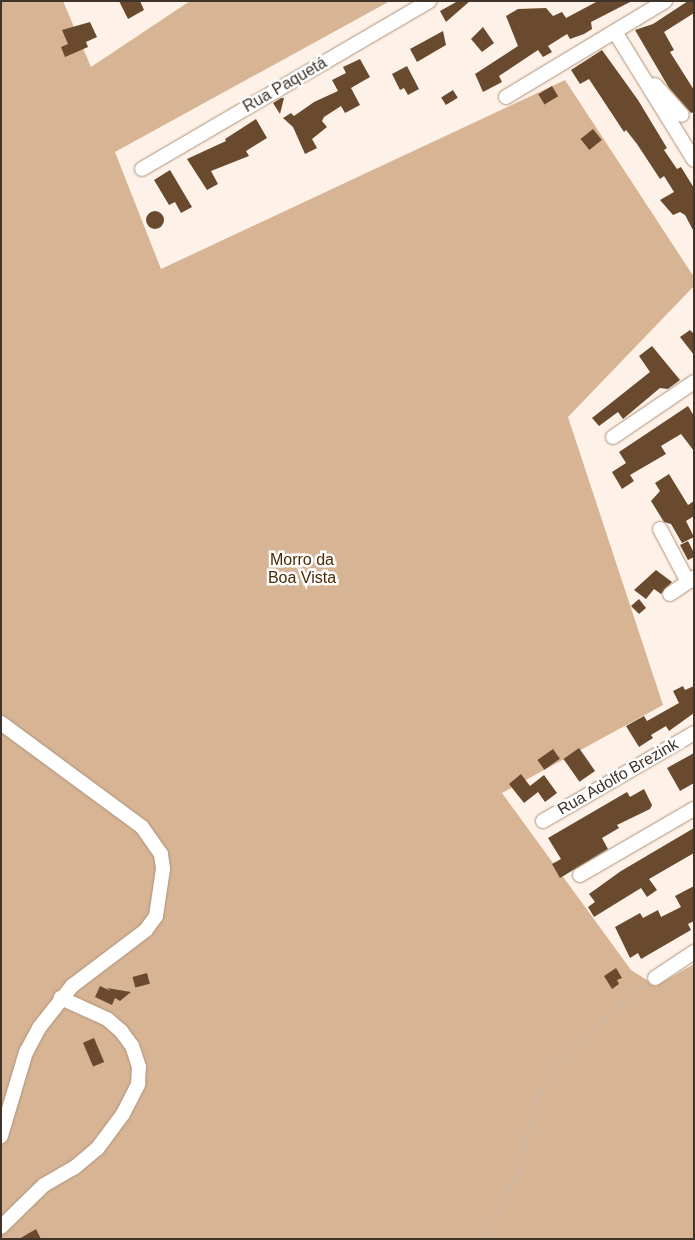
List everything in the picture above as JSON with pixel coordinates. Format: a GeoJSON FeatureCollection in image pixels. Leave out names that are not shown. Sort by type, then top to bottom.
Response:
{"type":"FeatureCollection","features":[{"type":"Feature","properties":{"kind":"street","name":"Rua Paquetá"},"geometry":{"type":"LineString","coordinates":[[142,169],[429,1]]}},
{"type":"Feature","properties":{"kind":"street"},"geometry":{"type":"LineString","coordinates":[[506,97],[665,1]]}},
{"type":"Feature","properties":{"kind":"street"},"geometry":{"type":"LineString","coordinates":[[615,32],[694,160]]}},
{"type":"Feature","properties":{"kind":"street"},"geometry":{"type":"LineString","coordinates":[[634,63],[682,115]]}},
{"type":"Feature","properties":{"kind":"street"},"geometry":{"type":"LineString","coordinates":[[613,437],[694,382]]}},
{"type":"Feature","properties":{"kind":"street"},"geometry":{"type":"LineString","coordinates":[[660,529],[691,580],[670,594]]}},
{"type":"Feature","properties":{"kind":"street"},"geometry":{"type":"LineString","coordinates":[[1,723],[142,827],[161,854],[162,887],[156,916],[134,942],[81,978],[61,998],[26,1052],[1,1136]]}},
{"type":"Feature","properties":{"kind":"street","name":"Rua Adolfo Brezink"},"geometry":{"type":"LineString","coordinates":[[543,820],[694,733]]}},
{"type":"Feature","properties":{"kind":"street"},"geometry":{"type":"LineString","coordinates":[[580,876],[694,810]]}},
{"type":"Feature","properties":{"kind":"street"},"geometry":{"type":"LineString","coordinates":[[655,978],[694,952]]}},
{"type":"Feature","properties":{"kind":"street"},"geometry":{"type":"LineString","coordinates":[[1,1228],[44,1184],[74,1168],[97,1148],[123,1114],[138,1084],[139,1066],[132,1046],[121,1031],[107,1020],[61,998]]}},
{"type":"Feature","properties":{"kind":"path"},"geometry":{"type":"LineString","coordinates":[[482,1239],[520,1171],[532,1111],[554,1068],[565,1054],[655,978]]}},
{"type":"Feature","properties":{"kind":"green space","name":"Morro da Boa Vista"},"geometry":{"type":"Polygon","coordinates":[[[1,1],[63,1],[91,67],[190,1],[390,1],[115,152],[161,269],[565,80],[694,277],[694,286],[568,417],[663,705],[502,793],[631,970],[656,986],[694,964],[694,1239],[1,1239],[1,1]]]}},
{"type":"Feature","properties":{"kind":"building"},"geometry":{"type":"Polygon","coordinates":[[[119,1],[140,1],[144,10],[128,19],[119,1]]]}},
{"type":"Feature","properties":{"kind":"building"},"geometry":{"type":"Polygon","coordinates":[[[458,1],[470,1],[446,22],[440,11],[458,1]]]}},
{"type":"Feature","properties":{"kind":"building"},"geometry":{"type":"Polygon","coordinates":[[[598,1],[632,1],[591,22],[592,29],[584,34],[570,39],[567,34],[548,46],[552,52],[543,57],[538,50],[499,76],[502,82],[483,92],[475,74],[518,46],[506,16],[518,9],[546,8],[553,16],[562,12],[566,18],[598,1]]]}},
{"type":"Feature","properties":{"kind":"building"},"geometry":{"type":"Polygon","coordinates":[[[688,1],[694,1],[694,13],[664,32],[674,50],[670,52],[694,90],[694,112],[691,113],[669,88],[635,30],[653,24],[688,1]]]}},
{"type":"Feature","properties":{"kind":"building"},"geometry":{"type":"Polygon","coordinates":[[[90,22],[97,37],[86,42],[88,47],[65,57],[61,47],[68,44],[62,30],[90,22]]]}},
{"type":"Feature","properties":{"kind":"building"},"geometry":{"type":"Polygon","coordinates":[[[483,27],[494,43],[482,52],[471,39],[483,27]]]}},
{"type":"Feature","properties":{"kind":"building"},"geometry":{"type":"Polygon","coordinates":[[[443,31],[446,45],[417,62],[410,49],[443,31]]]}},
{"type":"Feature","properties":{"kind":"building"},"geometry":{"type":"Polygon","coordinates":[[[602,50],[638,100],[667,148],[664,150],[677,169],[681,167],[694,188],[694,232],[685,215],[680,212],[673,215],[660,200],[674,192],[664,176],[660,179],[637,144],[626,130],[624,132],[589,79],[580,84],[571,70],[602,50]]]}},
{"type":"Feature","properties":{"kind":"building"},"geometry":{"type":"Polygon","coordinates":[[[360,59],[370,77],[351,88],[360,105],[345,113],[341,106],[324,117],[322,121],[327,127],[312,139],[317,148],[305,154],[293,127],[283,118],[291,113],[294,116],[314,102],[338,91],[332,80],[346,73],[343,67],[360,59]]]}},
{"type":"Feature","properties":{"kind":"building"},"geometry":{"type":"Polygon","coordinates":[[[407,66],[419,89],[408,95],[404,88],[400,90],[392,74],[407,66]]]}},
{"type":"Feature","properties":{"kind":"building"},"geometry":{"type":"Polygon","coordinates":[[[552,86],[558,96],[544,105],[538,94],[552,86]]]}},
{"type":"Feature","properties":{"kind":"building"},"geometry":{"type":"Polygon","coordinates":[[[453,90],[458,98],[446,105],[441,97],[453,90]]]}},
{"type":"Feature","properties":{"kind":"building"},"geometry":{"type":"Polygon","coordinates":[[[284,98],[280,114],[273,103],[284,98]]]}},
{"type":"Feature","properties":{"kind":"building"},"geometry":{"type":"Polygon","coordinates":[[[256,119],[267,138],[246,151],[249,156],[211,171],[218,184],[207,190],[187,159],[226,141],[225,139],[256,119]]]}},
{"type":"Feature","properties":{"kind":"building"},"geometry":{"type":"Polygon","coordinates":[[[593,129],[602,140],[589,150],[581,139],[593,129]]]}},
{"type":"Feature","properties":{"kind":"building"},"geometry":{"type":"Polygon","coordinates":[[[170,170],[192,207],[181,213],[175,202],[169,205],[154,180],[170,170]]]}},
{"type":"Feature","properties":{"kind":"building"},"geometry":{"type":"Polygon","coordinates":[[[155,211],[161,214],[164,220],[161,226],[155,229],[149,226],[146,220],[149,214],[155,211]]]}},
{"type":"Feature","properties":{"kind":"building"},"geometry":{"type":"Polygon","coordinates":[[[690,330],[694,334],[694,355],[680,337],[690,330]]]}},
{"type":"Feature","properties":{"kind":"building"},"geometry":{"type":"Polygon","coordinates":[[[652,346],[680,380],[668,389],[660,388],[623,419],[618,412],[599,426],[592,418],[650,372],[639,356],[652,346]]]}},
{"type":"Feature","properties":{"kind":"building"},"geometry":{"type":"Polygon","coordinates":[[[688,406],[694,416],[694,451],[681,434],[661,446],[666,454],[630,475],[634,481],[622,489],[612,472],[626,463],[619,452],[688,406]]]}},
{"type":"Feature","properties":{"kind":"building"},"geometry":{"type":"Polygon","coordinates":[[[669,474],[688,505],[694,501],[694,516],[686,521],[694,537],[682,543],[671,524],[664,522],[651,501],[660,491],[655,483],[669,474]]]}},
{"type":"Feature","properties":{"kind":"building"},"geometry":{"type":"Polygon","coordinates":[[[688,541],[694,557],[688,560],[680,545],[688,541]]]}},
{"type":"Feature","properties":{"kind":"building"},"geometry":{"type":"Polygon","coordinates":[[[656,570],[672,582],[661,594],[654,589],[646,599],[634,590],[656,570]]]}},
{"type":"Feature","properties":{"kind":"building"},"geometry":{"type":"Polygon","coordinates":[[[639,599],[646,608],[639,614],[631,606],[639,599]]]}},
{"type":"Feature","properties":{"kind":"building"},"geometry":{"type":"Polygon","coordinates":[[[683,686],[685,690],[694,686],[694,713],[669,731],[666,726],[651,735],[653,738],[639,747],[626,726],[644,716],[647,721],[679,703],[673,691],[683,686]]]}},
{"type":"Feature","properties":{"kind":"building"},"geometry":{"type":"Polygon","coordinates":[[[579,748],[595,771],[579,782],[563,759],[579,748]]]}},
{"type":"Feature","properties":{"kind":"building"},"geometry":{"type":"Polygon","coordinates":[[[553,749],[560,759],[544,770],[537,760],[553,749]]]}},
{"type":"Feature","properties":{"kind":"building"},"geometry":{"type":"Polygon","coordinates":[[[694,753],[694,783],[680,791],[667,768],[694,753]]]}},
{"type":"Feature","properties":{"kind":"building"},"geometry":{"type":"Polygon","coordinates":[[[521,774],[530,786],[544,775],[557,793],[545,802],[538,792],[524,803],[509,784],[521,774]]]}},
{"type":"Feature","properties":{"kind":"building"},"geometry":{"type":"Polygon","coordinates":[[[644,789],[652,805],[650,809],[617,825],[619,828],[602,838],[608,849],[560,878],[552,864],[561,859],[548,838],[627,792],[630,797],[644,789]]]}},
{"type":"Feature","properties":{"kind":"building"},"geometry":{"type":"Polygon","coordinates":[[[694,828],[694,853],[649,879],[657,890],[647,897],[641,888],[594,917],[588,907],[595,902],[589,894],[621,871],[694,828]]]}},
{"type":"Feature","properties":{"kind":"building"},"geometry":{"type":"Polygon","coordinates":[[[694,886],[694,921],[688,924],[691,930],[641,959],[638,953],[630,958],[615,927],[640,913],[643,918],[658,910],[661,917],[681,907],[675,896],[694,886]]]}},
{"type":"Feature","properties":{"kind":"building"},"geometry":{"type":"Polygon","coordinates":[[[616,968],[622,978],[617,980],[619,984],[612,989],[604,976],[616,968]]]}},
{"type":"Feature","properties":{"kind":"building"},"geometry":{"type":"Polygon","coordinates":[[[147,973],[150,984],[135,988],[133,977],[147,973]]]}},
{"type":"Feature","properties":{"kind":"building"},"geometry":{"type":"Polygon","coordinates":[[[100,986],[111,991],[107,988],[131,992],[120,1001],[115,998],[112,1005],[95,997],[100,986]]]}},
{"type":"Feature","properties":{"kind":"building"},"geometry":{"type":"Polygon","coordinates":[[[94,1038],[104,1062],[93,1067],[83,1043],[94,1038]]]}},
{"type":"Feature","properties":{"kind":"building"},"geometry":{"type":"Polygon","coordinates":[[[36,1229],[41,1239],[19,1239],[36,1229]]]}}]}
